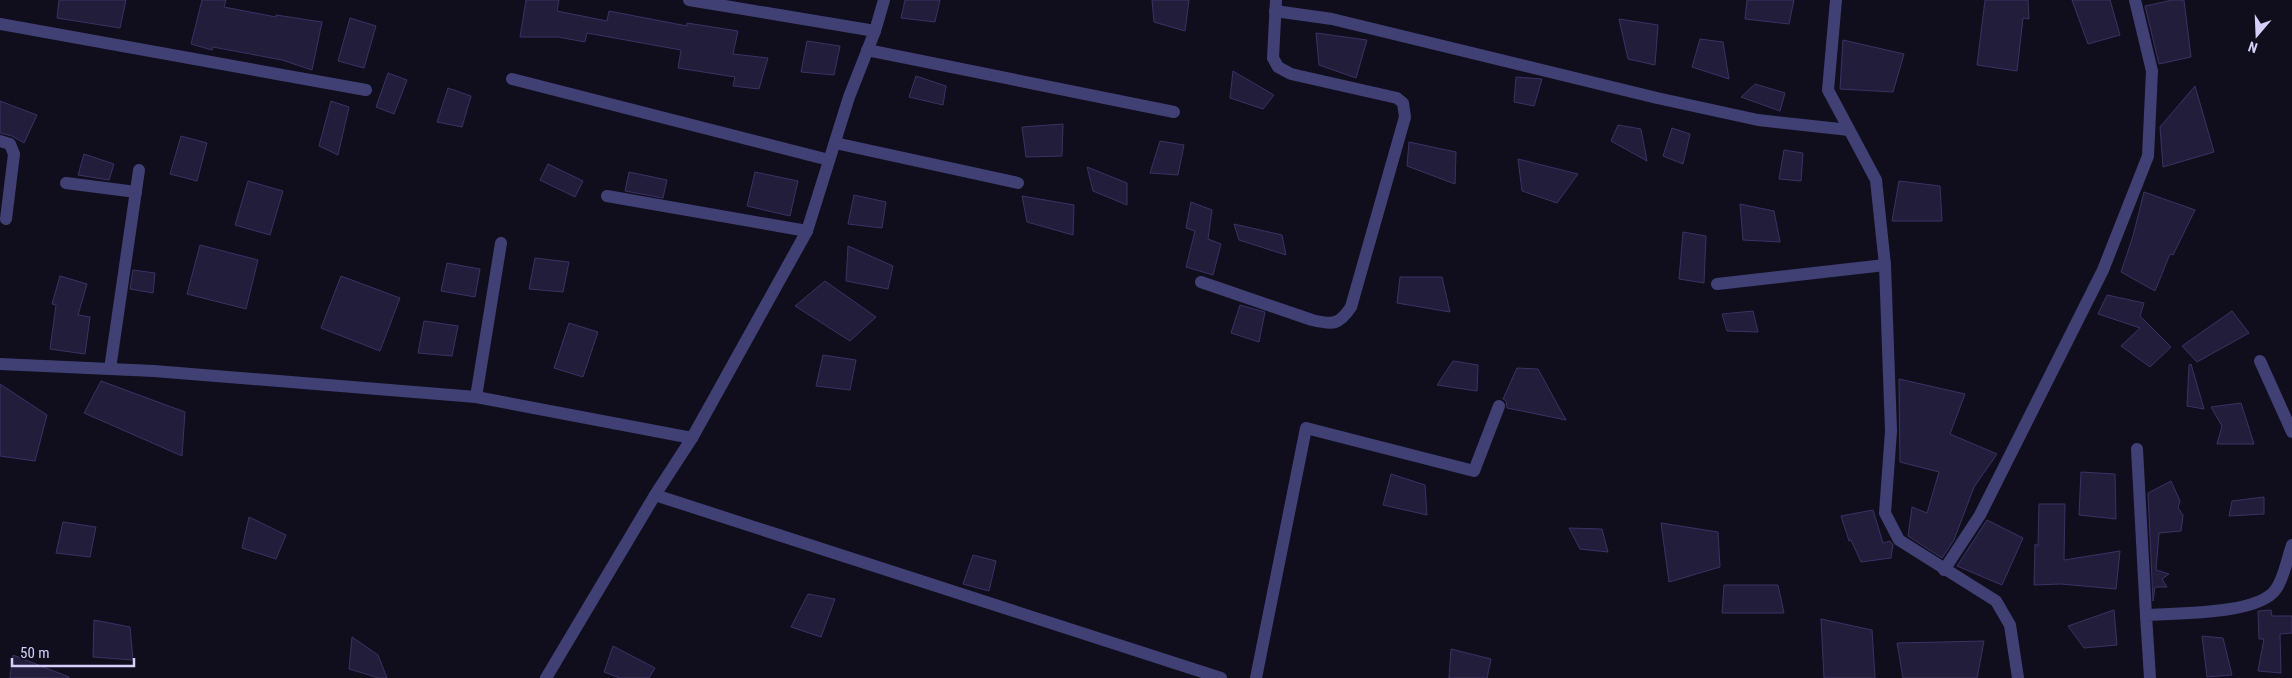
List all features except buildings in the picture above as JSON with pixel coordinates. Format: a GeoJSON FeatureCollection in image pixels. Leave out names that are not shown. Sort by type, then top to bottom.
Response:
{"type":"FeatureCollection","features":[{"type":"Feature","properties":{"kind":"street"},"geometry":{"type":"LineString","coordinates":[[689,0],[875,31]]}},
{"type":"Feature","properties":{"kind":"street"},"geometry":{"type":"LineString","coordinates":[[546,678],[655,495],[692,438],[807,232],[849,97],[875,31],[884,0]]}},
{"type":"Feature","properties":{"kind":"street"},"geometry":{"type":"LineString","coordinates":[[1836,0],[1828,90],[1876,180],[1885,265],[1891,431],[1885,513],[1899,540],[1996,601],[2010,625],[2018,678]]}},
{"type":"Feature","properties":{"kind":"street"},"geometry":{"type":"LineString","coordinates":[[1944,570],[1980,515],[2103,270],[2148,156],[2152,71],[2135,0]]}},
{"type":"Feature","properties":{"kind":"street"},"geometry":{"type":"LineString","coordinates":[[1201,282],[1312,320],[1326,323],[1338,322],[1351,307],[1405,117],[1403,103],[1397,98],[1291,74],[1278,67],[1273,58],[1275,6],[1649,96],[1758,120],[1849,130]]}},
{"type":"Feature","properties":{"kind":"street"},"geometry":{"type":"LineString","coordinates":[[0,24],[366,90]]}},
{"type":"Feature","properties":{"kind":"street"},"geometry":{"type":"LineString","coordinates":[[868,50],[1174,112]]}},
{"type":"Feature","properties":{"kind":"street"},"geometry":{"type":"LineString","coordinates":[[512,79],[829,160]]}},
{"type":"Feature","properties":{"kind":"street"},"geometry":{"type":"LineString","coordinates":[[0,141],[10,144],[14,154],[6,218]]}},
{"type":"Feature","properties":{"kind":"street"},"geometry":{"type":"LineString","coordinates":[[835,143],[1018,183]]}},
{"type":"Feature","properties":{"kind":"street"},"geometry":{"type":"LineString","coordinates":[[110,369],[139,170]]}},
{"type":"Feature","properties":{"kind":"street"},"geometry":{"type":"LineString","coordinates":[[66,183],[136,192]]}},
{"type":"Feature","properties":{"kind":"street"},"geometry":{"type":"LineString","coordinates":[[607,196],[807,232]]}},
{"type":"Feature","properties":{"kind":"street"},"geometry":{"type":"LineString","coordinates":[[476,397],[501,243]]}},
{"type":"Feature","properties":{"kind":"street"},"geometry":{"type":"LineString","coordinates":[[1717,284],[1885,265]]}},
{"type":"Feature","properties":{"kind":"street"},"geometry":{"type":"LineString","coordinates":[[2260,361],[2292,432]]}},
{"type":"Feature","properties":{"kind":"street"},"geometry":{"type":"LineString","coordinates":[[0,364],[110,369],[476,397],[692,438]]}},
{"type":"Feature","properties":{"kind":"street"},"geometry":{"type":"LineString","coordinates":[[1256,678],[1306,428],[1474,471],[1499,406]]}},
{"type":"Feature","properties":{"kind":"street"},"geometry":{"type":"LineString","coordinates":[[2137,449],[2150,678]]}},
{"type":"Feature","properties":{"kind":"street"},"geometry":{"type":"LineString","coordinates":[[655,495],[1221,678]]}},
{"type":"Feature","properties":{"kind":"street"},"geometry":{"type":"LineString","coordinates":[[2146,615],[2245,608],[2261,601],[2276,590],[2292,545]]}}]}
